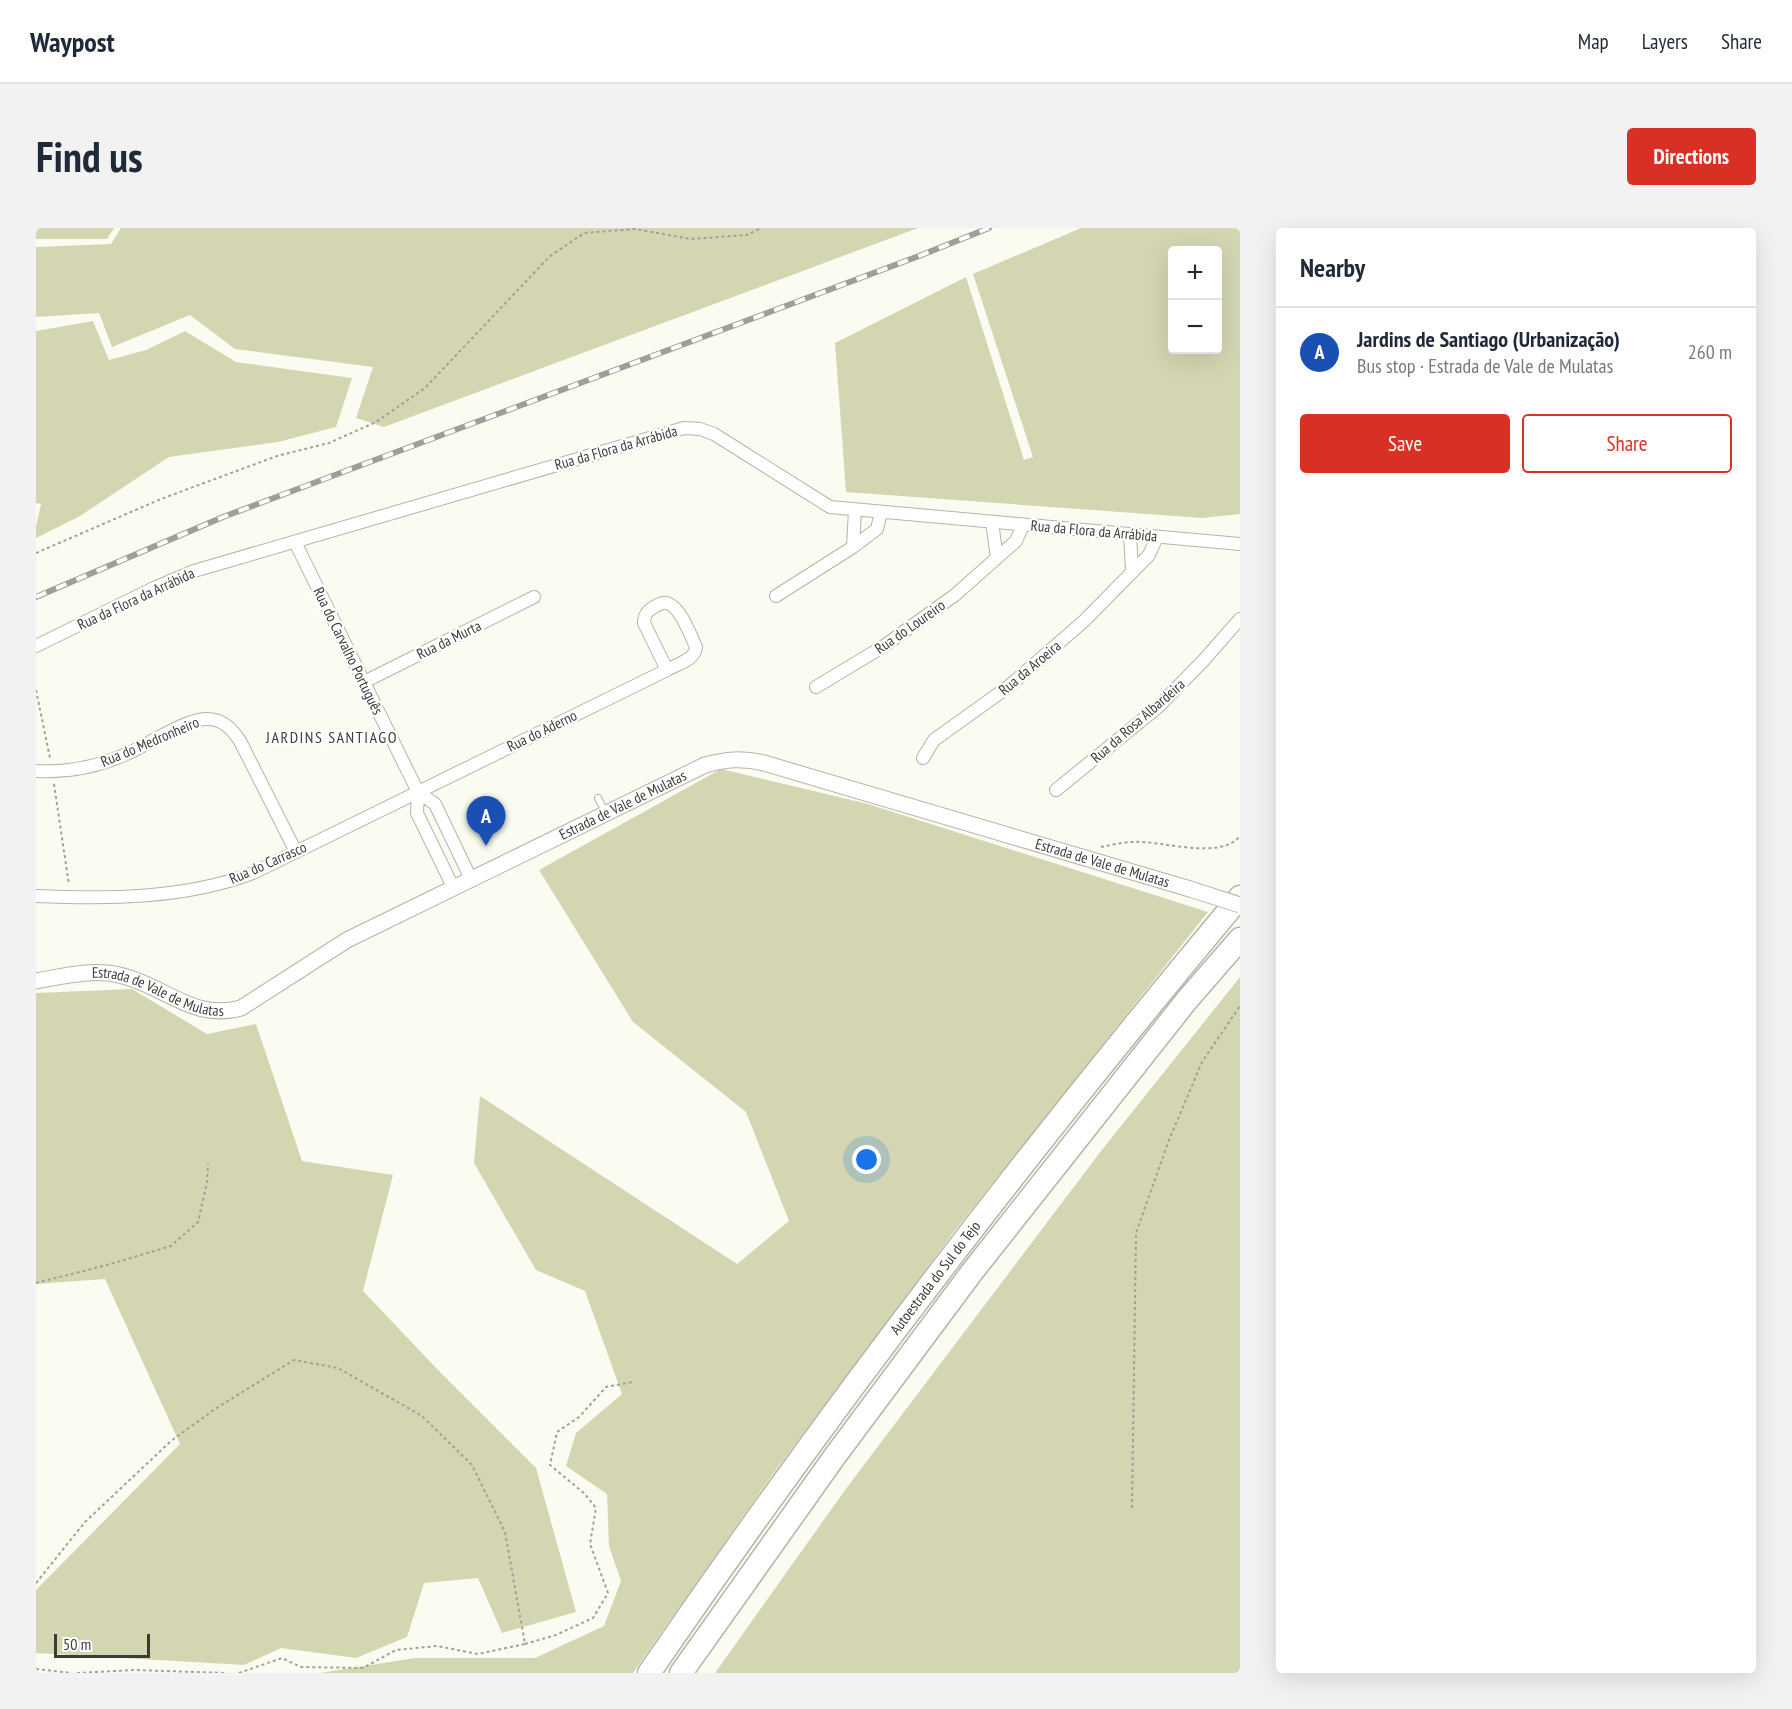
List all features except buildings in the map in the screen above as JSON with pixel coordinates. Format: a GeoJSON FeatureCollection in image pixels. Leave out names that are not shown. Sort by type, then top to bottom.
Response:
{"type":"FeatureCollection","features":[{"type":"Feature","properties":{"kind":"highway","name":"Autoestrada do Sul do Tejo"},"geometry":{"type":"LineString","coordinates":[[649,1673],[817,1434],[923,1293],[1098,1069],[1240,897]]}},
{"type":"Feature","properties":{"kind":"highway","name":"Autoestrada do Sul do Tejo"},"geometry":{"type":"LineString","coordinates":[[681,1673],[835,1456],[972,1272],[1187,1000],[1240,939]]}},
{"type":"Feature","properties":{"kind":"street","name":"Rua da Flora da Arrábida"},"geometry":{"type":"LineString","coordinates":[[36,646],[175,578],[684,428],[700,429],[714,435],[830,507],[1240,544]]}},
{"type":"Feature","properties":{"kind":"street"},"geometry":{"type":"LineString","coordinates":[[853,547],[855,510]]}},
{"type":"Feature","properties":{"kind":"street"},"geometry":{"type":"LineString","coordinates":[[776,596],[877,529],[881,512]]}},
{"type":"Feature","properties":{"kind":"street"},"geometry":{"type":"LineString","coordinates":[[992,522],[997,558]]}},
{"type":"Feature","properties":{"kind":"street","name":"Rua do Loureiro"},"geometry":{"type":"LineString","coordinates":[[816,687],[912,627],[955,595],[1016,541],[1023,525]]}},
{"type":"Feature","properties":{"kind":"street"},"geometry":{"type":"LineString","coordinates":[[1130,534],[1132,570]]}},
{"type":"Feature","properties":{"kind":"street","name":"Rua da Aroeira"},"geometry":{"type":"LineString","coordinates":[[923,758],[934,740],[999,694],[1101,605],[1132,570],[1149,555],[1157,537]]}},
{"type":"Feature","properties":{"kind":"street","name":"Rua do Carvalho Português"},"geometry":{"type":"LineString","coordinates":[[295,542],[418,792],[435,804],[471,879]]}},
{"type":"Feature","properties":{"kind":"street","name":"Rua da Murta"},"geometry":{"type":"LineString","coordinates":[[364,682],[534,597]]}},
{"type":"Feature","properties":{"kind":"street","name":"Rua do Aderno"},"geometry":{"type":"LineString","coordinates":[[418,792],[667,670],[692,657],[696,649],[677,609],[664,603],[649,609],[644,620],[667,670]]}},
{"type":"Feature","properties":{"kind":"street","name":"Rua da Rosa Albardeira"},"geometry":{"type":"LineString","coordinates":[[1056,790],[1158,707],[1240,619]]}},
{"type":"Feature","properties":{"kind":"street","name":"Rua do Medronheiro"},"geometry":{"type":"LineString","coordinates":[[36,771],[73,770],[103,763],[190,722],[208,718],[217,720],[234,731],[240,741],[296,852]]}},
{"type":"Feature","properties":{"kind":"street","name":"Estrada de Vale de Mulatas"},"geometry":{"type":"LineString","coordinates":[[36,981],[80,973],[108,973],[138,981],[198,1008],[226,1012],[241,1008],[347,940],[705,765],[722,760],[751,760],[1240,905]]}},
{"type":"Feature","properties":{"kind":"street","name":"Rua do Carvalho Português"},"geometry":{"type":"LineString","coordinates":[[418,792],[417,813],[453,887]]}},
{"type":"Feature","properties":{"kind":"street","name":"Rua do Carrasco"},"geometry":{"type":"LineString","coordinates":[[36,896],[144,894],[210,886],[253,873],[418,792]]}},
{"type":"Feature","properties":{"kind":"street"},"geometry":{"type":"LineString","coordinates":[[442,864],[460,856]]}},
{"type":"Feature","properties":{"kind":"lane"},"geometry":{"type":"LineString","coordinates":[[598,798],[606,813]]}},
{"type":"Feature","properties":{"kind":"path"},"geometry":{"type":"LineString","coordinates":[[36,553],[161,499],[277,456],[329,443],[376,422],[425,388],[549,257],[584,233],[635,229],[691,238],[747,235],[761,228]]}},
{"type":"Feature","properties":{"kind":"path"},"geometry":{"type":"LineString","coordinates":[[36,690],[52,772],[69,879],[69,897]]}},
{"type":"Feature","properties":{"kind":"path"},"geometry":{"type":"LineString","coordinates":[[1075,856],[1101,847],[1134,842],[1210,849],[1236,840],[1240,836]]}},
{"type":"Feature","properties":{"kind":"path"},"geometry":{"type":"LineString","coordinates":[[1132,1508],[1136,1233],[1169,1140],[1202,1062],[1240,1006]]}},
{"type":"Feature","properties":{"kind":"path"},"geometry":{"type":"LineString","coordinates":[[36,1283],[107,1266],[171,1246],[198,1222],[207,1182],[208,1164]]}},
{"type":"Feature","properties":{"kind":"path"},"geometry":{"type":"LineString","coordinates":[[36,1583],[86,1522],[171,1441],[215,1409],[294,1360],[338,1368],[422,1416],[472,1465],[505,1532],[525,1644]]}},
{"type":"Feature","properties":{"kind":"path"},"geometry":{"type":"LineString","coordinates":[[238,1673],[282,1658],[301,1667],[363,1668],[396,1650],[437,1646],[478,1654],[556,1635],[593,1618],[608,1593],[590,1544],[596,1508],[585,1494],[550,1465],[557,1431],[579,1417],[606,1387],[633,1382]]}},
{"type":"Feature","properties":{"kind":"path"},"geometry":{"type":"LineString","coordinates":[[36,1669],[72,1673]]}},
{"type":"Feature","properties":{"kind":"path"},"geometry":{"type":"LineString","coordinates":[[76,1673],[134,1670],[227,1673]]}},
{"type":"Feature","properties":{"kind":"green space"},"geometry":{"type":"Polygon","coordinates":[[[36,228],[114,228],[107,239],[36,239],[36,228]]]}},
{"type":"Feature","properties":{"kind":"green space"},"geometry":{"type":"Polygon","coordinates":[[[121,228],[918,228],[384,427],[356,418],[373,367],[235,349],[190,315],[112,347],[99,313],[36,317],[36,247],[111,244],[121,228]]]}},
{"type":"Feature","properties":{"kind":"green space"},"geometry":{"type":"Polygon","coordinates":[[[1081,228],[1240,228],[1240,514],[1202,518],[846,492],[835,343],[966,277],[1024,460],[1033,457],[973,274],[1081,228]]]}},
{"type":"Feature","properties":{"kind":"green space"},"geometry":{"type":"Polygon","coordinates":[[[93,321],[109,360],[146,350],[185,331],[236,362],[352,378],[336,427],[278,442],[169,457],[80,516],[36,538],[41,504],[36,503],[36,331],[93,321]]]}},
{"type":"Feature","properties":{"kind":"green space"},"geometry":{"type":"Polygon","coordinates":[[[721,769],[868,804],[1208,912],[953,1233],[770,1478],[633,1673],[320,1673],[415,1658],[535,1658],[604,1626],[621,1581],[609,1546],[607,1494],[566,1466],[576,1433],[622,1394],[585,1291],[536,1270],[474,1163],[480,1096],[737,1264],[789,1221],[746,1112],[633,1022],[539,870],[721,769]]]}},
{"type":"Feature","properties":{"kind":"green space"},"geometry":{"type":"Polygon","coordinates":[[[1240,977],[1240,1673],[715,1673],[845,1490],[1101,1151],[1240,977]]]}},
{"type":"Feature","properties":{"kind":"green space"},"geometry":{"type":"Polygon","coordinates":[[[132,989],[207,1034],[256,1024],[302,1161],[393,1175],[363,1291],[536,1468],[576,1612],[502,1633],[478,1578],[424,1583],[407,1637],[356,1658],[281,1648],[244,1665],[36,1653],[36,1590],[180,1444],[105,1279],[36,1284],[36,993],[132,989]]]}},
{"type":"Feature","properties":{"kind":"railway"},"geometry":{"type":"LineString","coordinates":[[36,597],[223,517],[989,228]]}},
{"type":"Feature","properties":{"kind":"place","name":"Jardins de Santiago (Urbanização)"},"geometry":{"type":"Point","coordinates":[486,846]}},
{"type":"Feature","properties":{"kind":"district","name":"JARDINS SANTIAGO"},"geometry":{"type":"Point","coordinates":[332,737]}}]}
